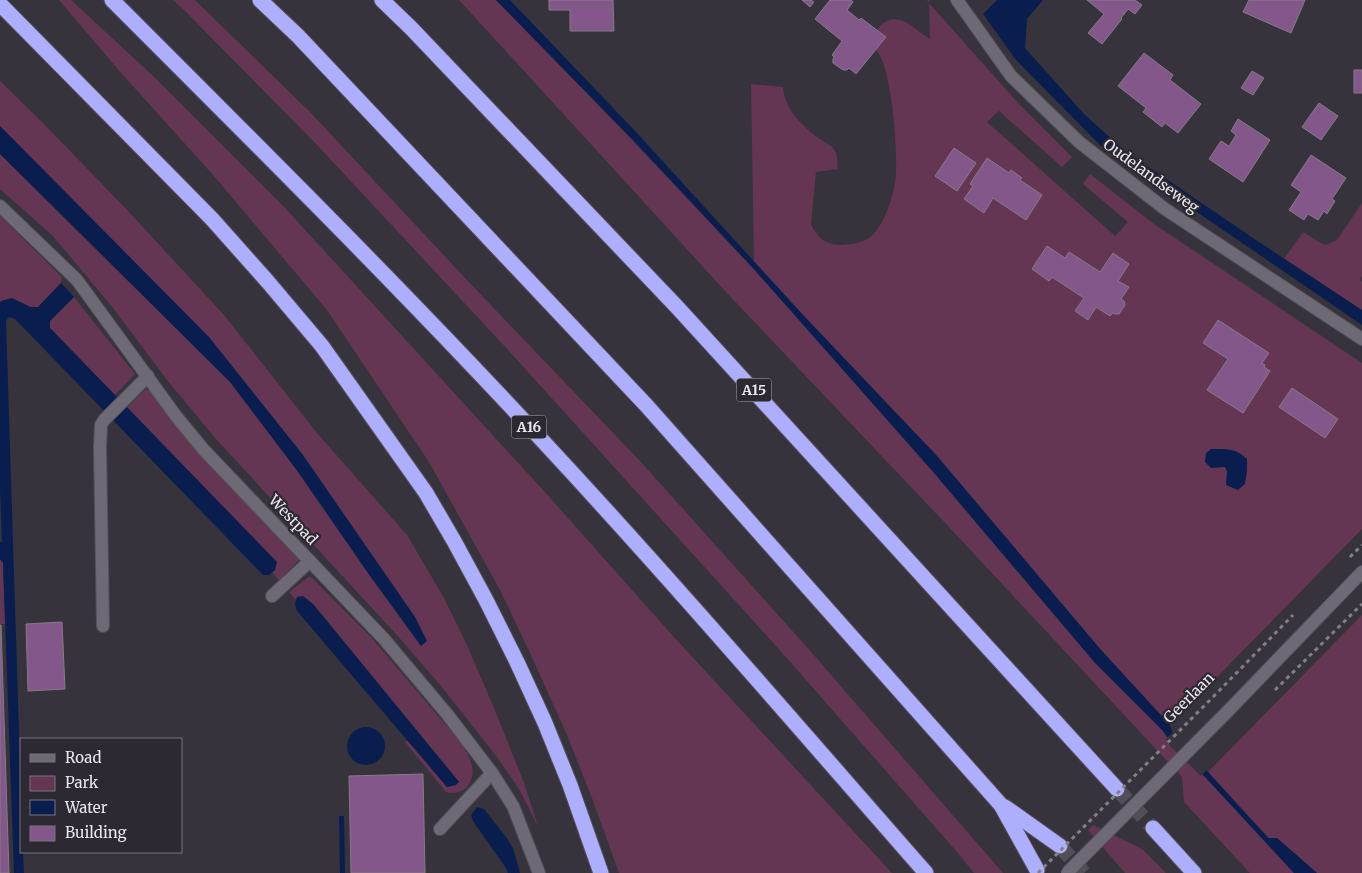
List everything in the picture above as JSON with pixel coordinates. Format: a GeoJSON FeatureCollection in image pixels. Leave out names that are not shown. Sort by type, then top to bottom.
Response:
{"type":"FeatureCollection","features":[{"type":"Feature","properties":{"kind":"highway","name":"A16"},"geometry":{"type":"LineString","coordinates":[[112,0],[352,240],[540,438],[693,607],[926,873]]}},
{"type":"Feature","properties":{"kind":"highway"},"geometry":{"type":"LineString","coordinates":[[260,0],[298,36],[646,405],[1001,805],[1038,872]]}},
{"type":"Feature","properties":{"kind":"highway","name":"A15"},"geometry":{"type":"LineString","coordinates":[[382,0],[411,28],[677,307],[1117,789]]}},
{"type":"Feature","properties":{"kind":"highway"},"geometry":{"type":"LineString","coordinates":[[0,4],[212,219],[268,282],[322,346],[426,493],[486,600],[517,662],[545,723],[570,785],[601,873]]}},
{"type":"Feature","properties":{"kind":"highway"},"geometry":{"type":"LineString","coordinates":[[1001,805],[1060,846]]}},
{"type":"Feature","properties":{"kind":"highway"},"geometry":{"type":"LineString","coordinates":[[1153,828],[1194,873]]}},
{"type":"Feature","properties":{"kind":"street","name":"Oudelandseweg"},"geometry":{"type":"LineString","coordinates":[[957,0],[1011,76],[1079,142],[1164,209],[1362,339]]}},
{"type":"Feature","properties":{"kind":"street","name":"Westpad"},"geometry":{"type":"LineString","coordinates":[[0,206],[77,280],[176,416],[203,449],[384,639],[447,714],[492,773],[513,806],[538,873]]}},
{"type":"Feature","properties":{"kind":"street"},"geometry":{"type":"LineString","coordinates":[[103,626],[101,425],[148,376]]}},
{"type":"Feature","properties":{"kind":"street"},"geometry":{"type":"LineString","coordinates":[[272,596],[310,561]]}},
{"type":"Feature","properties":{"kind":"street"},"geometry":{"type":"LineString","coordinates":[[1067,873],[1228,711],[1362,572]]}},
{"type":"Feature","properties":{"kind":"street"},"geometry":{"type":"LineString","coordinates":[[440,829],[492,773]]}},
{"type":"Feature","properties":{"kind":"path"},"geometry":{"type":"LineString","coordinates":[[1348,559],[1362,545]]}},
{"type":"Feature","properties":{"kind":"path"},"geometry":{"type":"LineString","coordinates":[[1275,690],[1362,604]]}},
{"type":"Feature","properties":{"kind":"path","name":"Geerlaan"},"geometry":{"type":"LineString","coordinates":[[1038,872],[1294,614]]}},
{"type":"Feature","properties":{"kind":"green space"},"geometry":{"type":"Polygon","coordinates":[[[59,0],[71,0],[151,74],[286,209],[543,490],[673,636],[892,873],[619,873],[567,735],[530,653],[500,590],[429,462],[327,310],[214,176],[122,74],[59,0]]]}},
{"type":"Feature","properties":{"kind":"green space"},"geometry":{"type":"Polygon","coordinates":[[[173,0],[195,0],[311,113],[640,461],[806,646],[1003,873],[974,873],[785,656],[509,351],[318,146],[173,0]]]}},
{"type":"Feature","properties":{"kind":"green space"},"geometry":{"type":"Polygon","coordinates":[[[459,0],[496,0],[649,158],[800,320],[1163,731],[1173,745],[1294,873],[1250,873],[1184,802],[1182,777],[726,292],[459,0]]]}},
{"type":"Feature","properties":{"kind":"green space"},"geometry":{"type":"Polygon","coordinates":[[[929,3],[1018,103],[1072,157],[1062,167],[999,111],[987,122],[1115,236],[1128,222],[1083,184],[1090,174],[1154,224],[1362,363],[1362,529],[1170,725],[1101,650],[937,456],[754,262],[751,84],[783,87],[787,103],[796,117],[807,129],[834,149],[837,155],[838,169],[816,172],[811,224],[816,233],[830,244],[847,245],[855,243],[869,238],[884,218],[891,200],[896,175],[895,134],[890,90],[883,62],[870,42],[881,25],[894,19],[907,23],[930,39],[929,3]],[[1211,449],[1205,462],[1211,467],[1225,467],[1227,471],[1231,450],[1211,449]]]}},
{"type":"Feature","properties":{"kind":"green space"},"geometry":{"type":"Polygon","coordinates":[[[0,81],[129,212],[224,315],[317,433],[407,535],[444,598],[466,643],[524,783],[538,826],[519,789],[497,757],[441,686],[395,633],[216,439],[167,380],[113,308],[53,236],[0,189],[0,81]]]}},
{"type":"Feature","properties":{"kind":"green space"},"geometry":{"type":"Polygon","coordinates":[[[1362,203],[1362,276],[1360,280],[1362,282],[1362,322],[1279,266],[1303,232],[1326,245],[1337,240],[1362,203]]]}},
{"type":"Feature","properties":{"kind":"green space"},"geometry":{"type":"Polygon","coordinates":[[[0,216],[62,277],[61,283],[38,307],[30,307],[12,298],[0,303],[0,216]]]}},
{"type":"Feature","properties":{"kind":"green space"},"geometry":{"type":"Polygon","coordinates":[[[74,297],[135,374],[115,395],[50,328],[50,321],[74,297]]]}},
{"type":"Feature","properties":{"kind":"green space"},"geometry":{"type":"Polygon","coordinates":[[[146,389],[150,391],[301,558],[279,580],[272,572],[275,570],[276,562],[127,407],[146,389]]]}},
{"type":"Feature","properties":{"kind":"green space"},"geometry":{"type":"Polygon","coordinates":[[[0,559],[3,563],[5,624],[0,624],[0,559]]]}},
{"type":"Feature","properties":{"kind":"green space"},"geometry":{"type":"Polygon","coordinates":[[[310,576],[370,636],[462,744],[471,761],[473,772],[472,778],[465,789],[456,793],[446,792],[405,742],[408,741],[447,787],[459,782],[313,604],[297,597],[296,600],[289,592],[310,576]]]}},
{"type":"Feature","properties":{"kind":"green space"},"geometry":{"type":"Polygon","coordinates":[[[1362,615],[1362,873],[1317,873],[1277,838],[1269,838],[1208,772],[1362,615]]]}},
{"type":"Feature","properties":{"kind":"green space"},"geometry":{"type":"Polygon","coordinates":[[[1093,825],[1142,849],[1166,873],[1125,873],[1088,830],[1093,825]]]}},
{"type":"Feature","properties":{"kind":"water"},"geometry":{"type":"Polygon","coordinates":[[[496,0],[510,0],[636,132],[803,315],[937,456],[1101,650],[1170,725],[1175,742],[1208,772],[1268,838],[1277,838],[1317,873],[1294,873],[1173,745],[1163,731],[1095,663],[934,473],[753,268],[633,140],[496,0]]]}},
{"type":"Feature","properties":{"kind":"water"},"geometry":{"type":"Polygon","coordinates":[[[997,0],[1043,0],[1027,19],[1025,48],[1084,114],[1125,151],[1362,310],[1362,325],[1102,147],[1016,60],[983,14],[997,0]]]}},
{"type":"Feature","properties":{"kind":"water"},"geometry":{"type":"Polygon","coordinates":[[[0,126],[209,337],[303,455],[415,617],[427,641],[421,646],[298,472],[230,382],[0,154],[0,126]]]}},
{"type":"Feature","properties":{"kind":"water"},"geometry":{"type":"Polygon","coordinates":[[[61,283],[74,297],[50,321],[50,328],[277,562],[275,570],[269,575],[263,575],[15,319],[9,317],[6,321],[20,763],[20,853],[23,853],[24,873],[14,873],[3,563],[0,559],[0,542],[2,542],[0,488],[0,303],[12,298],[30,307],[38,307],[61,283]]]}},
{"type":"Feature","properties":{"kind":"water"},"geometry":{"type":"Polygon","coordinates":[[[1211,449],[1235,451],[1247,459],[1245,484],[1238,490],[1226,485],[1227,471],[1225,467],[1211,468],[1205,462],[1206,453],[1211,449]]]}},
{"type":"Feature","properties":{"kind":"water"},"geometry":{"type":"Polygon","coordinates":[[[303,596],[313,604],[459,782],[456,785],[447,787],[297,611],[295,604],[297,597],[303,596]]]}},
{"type":"Feature","properties":{"kind":"water"},"geometry":{"type":"Polygon","coordinates":[[[366,727],[380,732],[385,746],[380,760],[366,765],[352,760],[347,746],[352,732],[366,727]]]}},
{"type":"Feature","properties":{"kind":"water"},"geometry":{"type":"Polygon","coordinates":[[[477,807],[484,809],[506,837],[513,848],[520,873],[508,873],[473,821],[471,815],[477,807]]]}},
{"type":"Feature","properties":{"kind":"water"},"geometry":{"type":"Polygon","coordinates":[[[339,816],[344,816],[345,873],[340,873],[339,816]]]}},
{"type":"Feature","properties":{"kind":"pier"},"geometry":{"type":"Polygon","coordinates":[[[1174,731],[1178,740],[1208,769],[1201,776],[1171,747],[1166,739],[1174,731]]]}},
{"type":"Feature","properties":{"kind":"building"},"geometry":{"type":"Polygon","coordinates":[[[549,0],[613,0],[614,31],[570,31],[570,10],[549,10],[549,0]]]}},
{"type":"Feature","properties":{"kind":"building"},"geometry":{"type":"Polygon","coordinates":[[[802,0],[811,0],[814,2],[810,7],[802,0]]]}},
{"type":"Feature","properties":{"kind":"building"},"geometry":{"type":"Polygon","coordinates":[[[830,0],[851,0],[853,2],[847,10],[886,37],[856,74],[849,68],[843,70],[833,63],[834,57],[832,55],[842,41],[815,19],[830,0]]]}},
{"type":"Feature","properties":{"kind":"building"},"geometry":{"type":"Polygon","coordinates":[[[1087,0],[1135,0],[1142,5],[1135,14],[1128,9],[1102,44],[1088,33],[1104,14],[1087,0]]]}},
{"type":"Feature","properties":{"kind":"building"},"geometry":{"type":"Polygon","coordinates":[[[1249,0],[1305,0],[1291,33],[1243,12],[1249,0]]]}},
{"type":"Feature","properties":{"kind":"building"},"geometry":{"type":"Polygon","coordinates":[[[1144,53],[1173,75],[1170,80],[1201,104],[1178,133],[1165,123],[1162,127],[1143,112],[1146,108],[1118,86],[1144,53]]]}},
{"type":"Feature","properties":{"kind":"building"},"geometry":{"type":"Polygon","coordinates":[[[1354,70],[1362,70],[1362,93],[1354,93],[1354,70]]]}},
{"type":"Feature","properties":{"kind":"building"},"geometry":{"type":"Polygon","coordinates":[[[1252,71],[1264,78],[1253,95],[1241,88],[1252,71]]]}},
{"type":"Feature","properties":{"kind":"building"},"geometry":{"type":"Polygon","coordinates":[[[1319,103],[1338,116],[1321,140],[1302,127],[1319,103]]]}},
{"type":"Feature","properties":{"kind":"building"},"geometry":{"type":"Polygon","coordinates":[[[1238,119],[1270,140],[1243,182],[1209,159],[1221,141],[1229,146],[1236,135],[1231,131],[1238,119]]]}},
{"type":"Feature","properties":{"kind":"building"},"geometry":{"type":"Polygon","coordinates":[[[954,148],[976,163],[957,191],[935,176],[954,148]]]}},
{"type":"Feature","properties":{"kind":"building"},"geometry":{"type":"Polygon","coordinates":[[[1311,155],[1346,178],[1332,199],[1335,201],[1327,214],[1324,211],[1318,220],[1308,214],[1304,220],[1289,210],[1301,192],[1291,185],[1311,155]]]}},
{"type":"Feature","properties":{"kind":"building"},"geometry":{"type":"Polygon","coordinates":[[[987,158],[1009,173],[1011,170],[1022,178],[1020,180],[1042,195],[1026,220],[993,198],[984,213],[964,199],[973,186],[970,184],[987,158]]]}},
{"type":"Feature","properties":{"kind":"building"},"geometry":{"type":"Polygon","coordinates":[[[1047,246],[1065,258],[1069,252],[1100,272],[1113,253],[1129,264],[1118,281],[1129,287],[1121,299],[1125,305],[1119,314],[1113,313],[1110,316],[1096,307],[1088,320],[1075,311],[1084,298],[1052,277],[1049,281],[1032,269],[1047,246]]]}},
{"type":"Feature","properties":{"kind":"building"},"geometry":{"type":"Polygon","coordinates":[[[1218,320],[1269,353],[1262,363],[1270,371],[1243,413],[1207,390],[1228,359],[1203,343],[1218,320]]]}},
{"type":"Feature","properties":{"kind":"building"},"geometry":{"type":"Polygon","coordinates":[[[1292,388],[1338,419],[1325,438],[1279,407],[1292,388]]]}},
{"type":"Feature","properties":{"kind":"building"},"geometry":{"type":"Polygon","coordinates":[[[62,622],[65,689],[28,691],[26,624],[62,622]]]}},
{"type":"Feature","properties":{"kind":"building"},"geometry":{"type":"Polygon","coordinates":[[[1,625],[9,873],[0,873],[1,625]]]}},
{"type":"Feature","properties":{"kind":"building"},"geometry":{"type":"Polygon","coordinates":[[[423,774],[425,873],[351,873],[349,776],[423,774]]]}},
{"type":"Feature","properties":{"kind":"tunnel"},"geometry":{"type":"LineString","coordinates":[[1117,789],[1153,828]]}},
{"type":"Feature","properties":{"kind":"tunnel"},"geometry":{"type":"LineString","coordinates":[[1060,846],[1084,873]]}}]}
